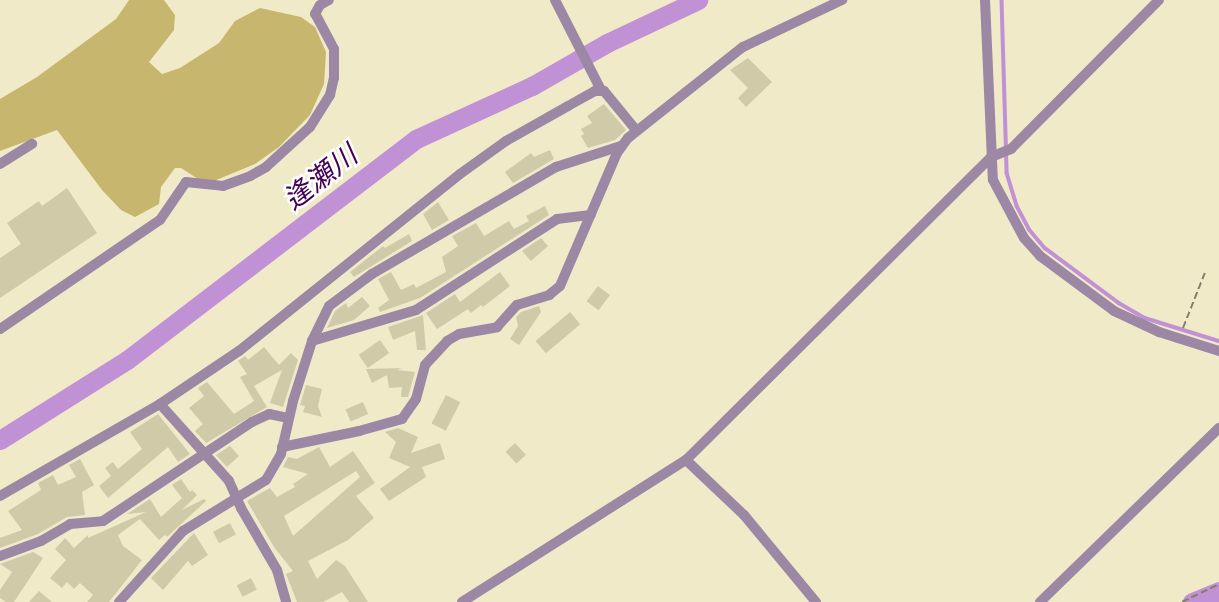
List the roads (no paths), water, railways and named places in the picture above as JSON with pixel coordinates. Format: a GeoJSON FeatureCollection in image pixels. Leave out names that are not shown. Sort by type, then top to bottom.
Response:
{"type":"FeatureCollection","features":[{"type":"Feature","properties":{"kind":"street"},"geometry":{"type":"LineString","coordinates":[[0,328],[160,220],[186,182],[223,186],[250,176],[266,167],[310,127],[330,95],[334,78],[334,49],[315,14],[320,5],[329,0]]}},
{"type":"Feature","properties":{"kind":"street"},"geometry":{"type":"LineString","coordinates":[[555,0],[580,44],[599,86],[611,97],[636,130]]}},
{"type":"Feature","properties":{"kind":"street"},"geometry":{"type":"LineString","coordinates":[[282,447],[348,434],[402,419],[416,399],[425,365],[447,341],[459,334],[497,327],[517,304],[549,295],[561,286],[621,146],[636,130],[743,47],[842,0]]}},
{"type":"Feature","properties":{"kind":"street"},"geometry":{"type":"LineString","coordinates":[[985,0],[995,155],[993,180],[1024,239],[1040,256],[1114,311],[1160,332],[1219,351]]}},
{"type":"Feature","properties":{"kind":"street"},"geometry":{"type":"LineString","coordinates":[[462,602],[686,460],[995,155],[1011,149],[1159,0]]}},
{"type":"Feature","properties":{"kind":"street"},"geometry":{"type":"LineString","coordinates":[[0,496],[160,404],[239,351],[460,174],[506,142],[599,86]]}},
{"type":"Feature","properties":{"kind":"street"},"geometry":{"type":"LineString","coordinates":[[0,164],[32,144]]}},
{"type":"Feature","properties":{"kind":"street"},"geometry":{"type":"LineString","coordinates":[[119,602],[172,539],[197,520],[237,500],[267,480],[278,462],[288,418],[312,341],[329,306],[356,285],[556,167],[621,146]]}},
{"type":"Feature","properties":{"kind":"street"},"geometry":{"type":"LineString","coordinates":[[312,341],[416,310],[557,219],[591,215]]}},
{"type":"Feature","properties":{"kind":"street"},"geometry":{"type":"LineString","coordinates":[[341,268],[356,285]]}},
{"type":"Feature","properties":{"kind":"street"},"geometry":{"type":"LineString","coordinates":[[160,404],[229,481],[277,570],[286,602]]}},
{"type":"Feature","properties":{"kind":"street"},"geometry":{"type":"LineString","coordinates":[[0,556],[41,541],[71,524],[103,521],[266,415],[275,413],[288,418]]}},
{"type":"Feature","properties":{"kind":"street"},"geometry":{"type":"LineString","coordinates":[[1040,602],[1219,428]]}},
{"type":"Feature","properties":{"kind":"street"},"geometry":{"type":"LineString","coordinates":[[686,460],[744,515],[816,602]]}},
{"type":"Feature","properties":{"kind":"waterway","name":"逢瀬川"},"geometry":{"type":"LineString","coordinates":[[0,440],[127,360],[416,139],[532,86],[607,43],[698,0]]}},
{"type":"Feature","properties":{"kind":"waterway"},"geometry":{"type":"LineString","coordinates":[[1002,0],[1007,173],[1017,206],[1029,229],[1045,248],[1119,303],[1145,318],[1219,341]]}},
{"type":"Feature","properties":{"kind":"waterway"},"geometry":{"type":"LineString","coordinates":[[1192,602],[1219,591]]}}]}
